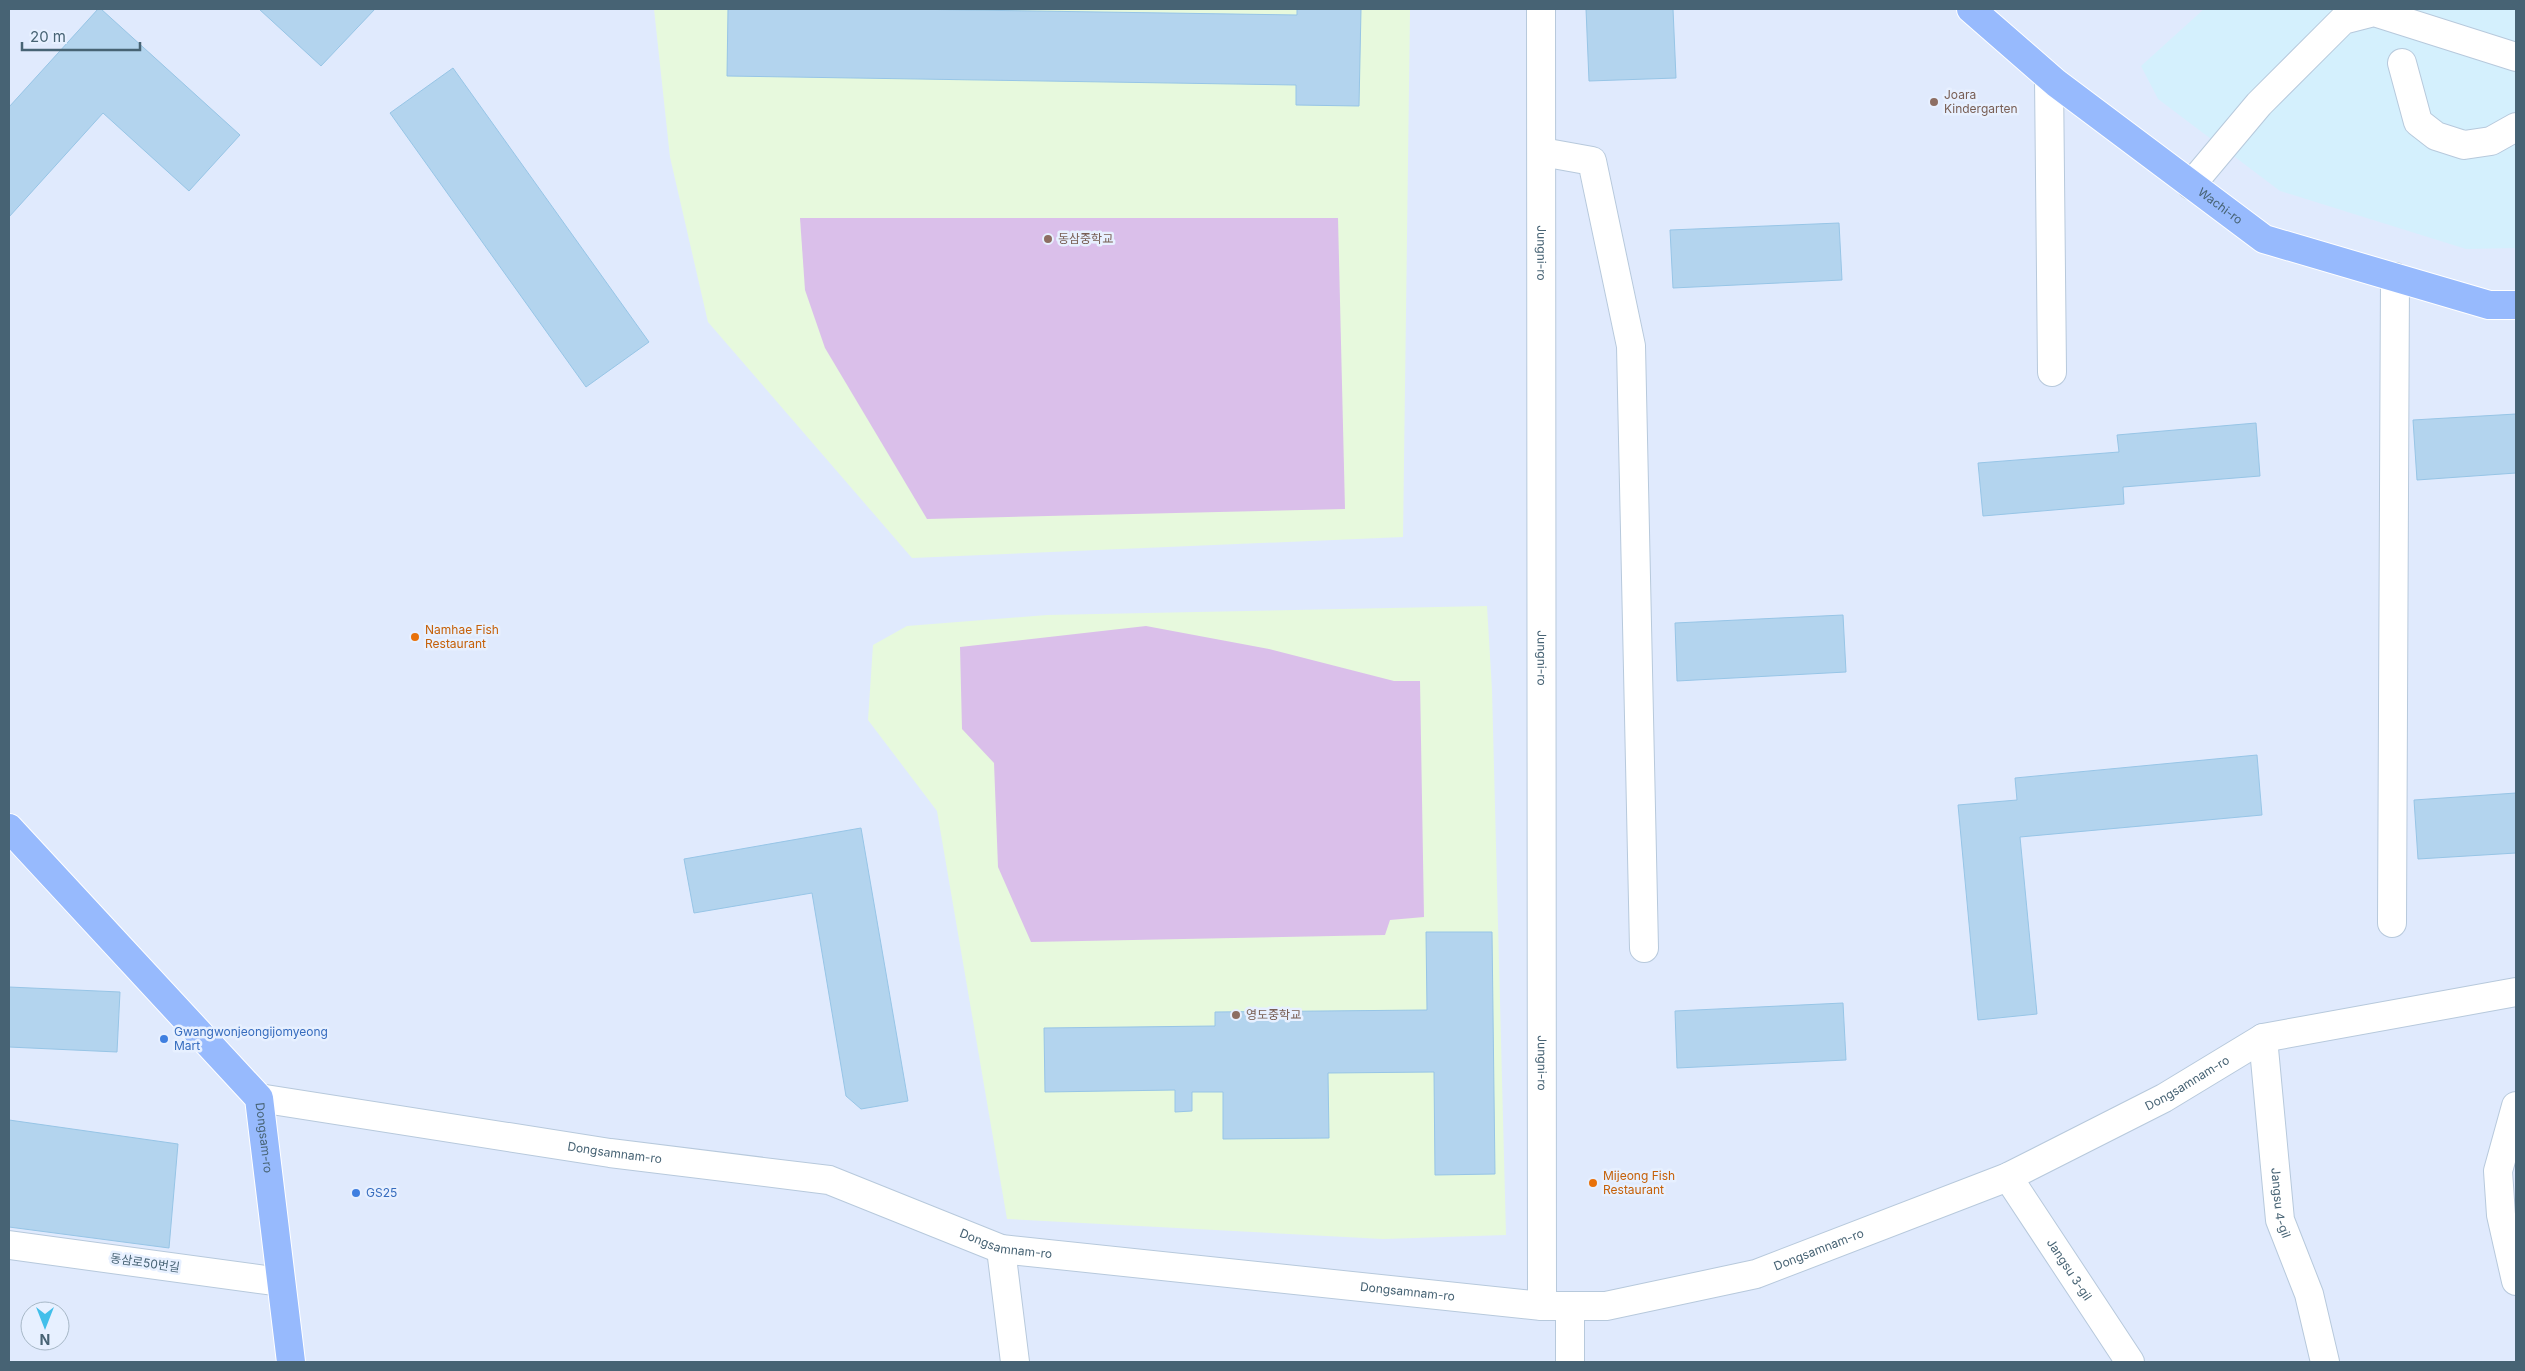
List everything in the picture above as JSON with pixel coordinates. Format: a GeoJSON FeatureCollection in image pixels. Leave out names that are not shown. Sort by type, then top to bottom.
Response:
{"type":"FeatureCollection","features":[{"type":"Feature","properties":{"kind":"main road","name":"Wachi-ro"},"geometry":{"type":"LineString","coordinates":[[1971,9],[2049,78],[2264,240],[2489,304],[2516,304]]}},
{"type":"Feature","properties":{"kind":"main road","name":"Dongsam-ro"},"geometry":{"type":"LineString","coordinates":[[9,828],[259,1098],[290,1362]]}},
{"type":"Feature","properties":{"kind":"street","name":"Jungni-ro"},"geometry":{"type":"LineString","coordinates":[[1541,9],[1542,1306]]}},
{"type":"Feature","properties":{"kind":"street"},"geometry":{"type":"LineString","coordinates":[[2191,185],[2259,104],[2343,20],[2374,12],[2516,57]]}},
{"type":"Feature","properties":{"kind":"street"},"geometry":{"type":"LineString","coordinates":[[2402,62],[2418,122],[2436,136],[2464,144],[2491,141],[2516,127]]}},
{"type":"Feature","properties":{"kind":"street"},"geometry":{"type":"LineString","coordinates":[[2049,78],[2052,372]]}},
{"type":"Feature","properties":{"kind":"street"},"geometry":{"type":"LineString","coordinates":[[1542,152],[1592,161],[1631,346],[1644,948]]}},
{"type":"Feature","properties":{"kind":"street"},"geometry":{"type":"LineString","coordinates":[[2392,923],[2394,277]]}},
{"type":"Feature","properties":{"kind":"street","name":"Dongsamnam-ro"},"geometry":{"type":"LineString","coordinates":[[259,1098],[610,1154],[829,1180],[1002,1249],[1542,1306],[1606,1306],[1756,1274],[2008,1177],[2164,1098],[2263,1038],[2516,992]]}},
{"type":"Feature","properties":{"kind":"street","name":"Jangsu 4-gil"},"geometry":{"type":"LineString","coordinates":[[2263,1038],[2280,1220],[2309,1294],[2325,1362]]}},
{"type":"Feature","properties":{"kind":"street"},"geometry":{"type":"LineString","coordinates":[[2516,1106],[2498,1171],[2501,1215],[2516,1281]]}},
{"type":"Feature","properties":{"kind":"street","name":"Jangsu 3-gil"},"geometry":{"type":"LineString","coordinates":[[2008,1177],[2130,1362]]}},
{"type":"Feature","properties":{"kind":"street","name":"동삼로50번길"},"geometry":{"type":"LineString","coordinates":[[9,1245],[281,1282]]}},
{"type":"Feature","properties":{"kind":"street"},"geometry":{"type":"LineString","coordinates":[[1002,1249],[1014,1362]]}},
{"type":"Feature","properties":{"kind":"street"},"geometry":{"type":"LineString","coordinates":[[1570,1306],[1570,1362]]}},
{"type":"Feature","properties":{"kind":"shaded area","name":"동삼중학교"},"geometry":{"type":"Polygon","coordinates":[[[654,9],[1410,9],[1403,537],[912,558],[708,322],[670,157],[654,9]]]}},
{"type":"Feature","properties":{"kind":"shaded area"},"geometry":{"type":"Polygon","coordinates":[[[2204,9],[2516,9],[2516,248],[2466,249],[2280,191],[2158,99],[2141,66],[2204,9]]]}},
{"type":"Feature","properties":{"kind":"shaded area"},"geometry":{"type":"Polygon","coordinates":[[[800,218],[1338,218],[1345,509],[927,519],[825,348],[805,290],[800,218]]]}},
{"type":"Feature","properties":{"kind":"shaded area","name":"영도중학교"},"geometry":{"type":"Polygon","coordinates":[[[1487,606],[1492,690],[1506,1235],[1383,1239],[1007,1219],[937,811],[868,720],[873,645],[907,626],[1047,615],[1487,606]]]}},
{"type":"Feature","properties":{"kind":"shaded area"},"geometry":{"type":"Polygon","coordinates":[[[1146,626],[1269,649],[1394,681],[1420,681],[1424,917],[1390,920],[1385,935],[1031,942],[998,867],[994,763],[962,729],[960,647],[1146,626]]]}},
{"type":"Feature","properties":{"kind":"building"},"geometry":{"type":"Polygon","coordinates":[[[98,9],[101,9],[240,135],[189,191],[103,113],[9,217],[9,107],[98,9]]]}},
{"type":"Feature","properties":{"kind":"building"},"geometry":{"type":"Polygon","coordinates":[[[259,9],[375,9],[321,66],[259,9]]]}},
{"type":"Feature","properties":{"kind":"building"},"geometry":{"type":"Polygon","coordinates":[[[728,9],[903,9],[1297,15],[1297,9],[1361,9],[1359,106],[1296,105],[1296,85],[727,76],[728,9]]]}},
{"type":"Feature","properties":{"kind":"building"},"geometry":{"type":"Polygon","coordinates":[[[1586,9],[1673,9],[1676,78],[1589,81],[1586,9]]]}},
{"type":"Feature","properties":{"kind":"building"},"geometry":{"type":"Polygon","coordinates":[[[453,68],[649,342],[586,387],[390,113],[453,68]]]}},
{"type":"Feature","properties":{"kind":"building"},"geometry":{"type":"Polygon","coordinates":[[[1839,223],[1842,280],[1673,288],[1670,230],[1839,223]]]}},
{"type":"Feature","properties":{"kind":"building"},"geometry":{"type":"Polygon","coordinates":[[[2516,414],[2516,473],[2417,480],[2413,420],[2516,414]]]}},
{"type":"Feature","properties":{"kind":"building"},"geometry":{"type":"Polygon","coordinates":[[[2256,423],[2260,476],[2123,487],[2124,504],[1983,516],[1978,463],[2119,452],[2117,435],[2256,423]]]}},
{"type":"Feature","properties":{"kind":"building"},"geometry":{"type":"Polygon","coordinates":[[[1843,615],[1846,672],[1677,681],[1675,623],[1843,615]]]}},
{"type":"Feature","properties":{"kind":"building"},"geometry":{"type":"Polygon","coordinates":[[[2257,755],[2262,815],[2020,837],[2037,1014],[1978,1020],[1958,805],[2017,800],[2015,778],[2257,755]]]}},
{"type":"Feature","properties":{"kind":"building"},"geometry":{"type":"Polygon","coordinates":[[[2516,793],[2516,853],[2418,859],[2414,800],[2516,793]]]}},
{"type":"Feature","properties":{"kind":"building"},"geometry":{"type":"Polygon","coordinates":[[[861,828],[908,1101],[861,1109],[846,1096],[812,893],[694,913],[684,859],[861,828]]]}},
{"type":"Feature","properties":{"kind":"building"},"geometry":{"type":"Polygon","coordinates":[[[1426,932],[1492,932],[1495,1174],[1435,1175],[1434,1072],[1328,1073],[1329,1138],[1223,1139],[1223,1092],[1192,1092],[1192,1111],[1175,1112],[1175,1090],[1045,1092],[1044,1028],[1215,1026],[1215,1012],[1427,1010],[1426,932]]]}},
{"type":"Feature","properties":{"kind":"building"},"geometry":{"type":"Polygon","coordinates":[[[9,987],[120,992],[117,1052],[9,1047],[9,987]]]}},
{"type":"Feature","properties":{"kind":"building"},"geometry":{"type":"Polygon","coordinates":[[[1843,1003],[1846,1060],[1677,1068],[1675,1011],[1843,1003]]]}},
{"type":"Feature","properties":{"kind":"building"},"geometry":{"type":"Polygon","coordinates":[[[9,1120],[178,1144],[169,1248],[9,1227],[9,1120]]]}},
{"type":"Feature","properties":{"kind":"place","name":"Joara Kindergarten"},"geometry":{"type":"Point","coordinates":[1934,102]}},
{"type":"Feature","properties":{"kind":"place","name":"동삼중학교"},"geometry":{"type":"Point","coordinates":[1048,239]}},
{"type":"Feature","properties":{"kind":"place","name":"Namhae Fish Restaurant"},"geometry":{"type":"Point","coordinates":[415,637]}},
{"type":"Feature","properties":{"kind":"place","name":"영도중학교"},"geometry":{"type":"Point","coordinates":[1236,1015]}},
{"type":"Feature","properties":{"kind":"place","name":"Gwangwonjeongijomyeong Mart"},"geometry":{"type":"Point","coordinates":[164,1039]}},
{"type":"Feature","properties":{"kind":"place","name":"Mijeong Fish Restaurant"},"geometry":{"type":"Point","coordinates":[1593,1183]}},
{"type":"Feature","properties":{"kind":"place","name":"GS25"},"geometry":{"type":"Point","coordinates":[356,1193]}}]}
